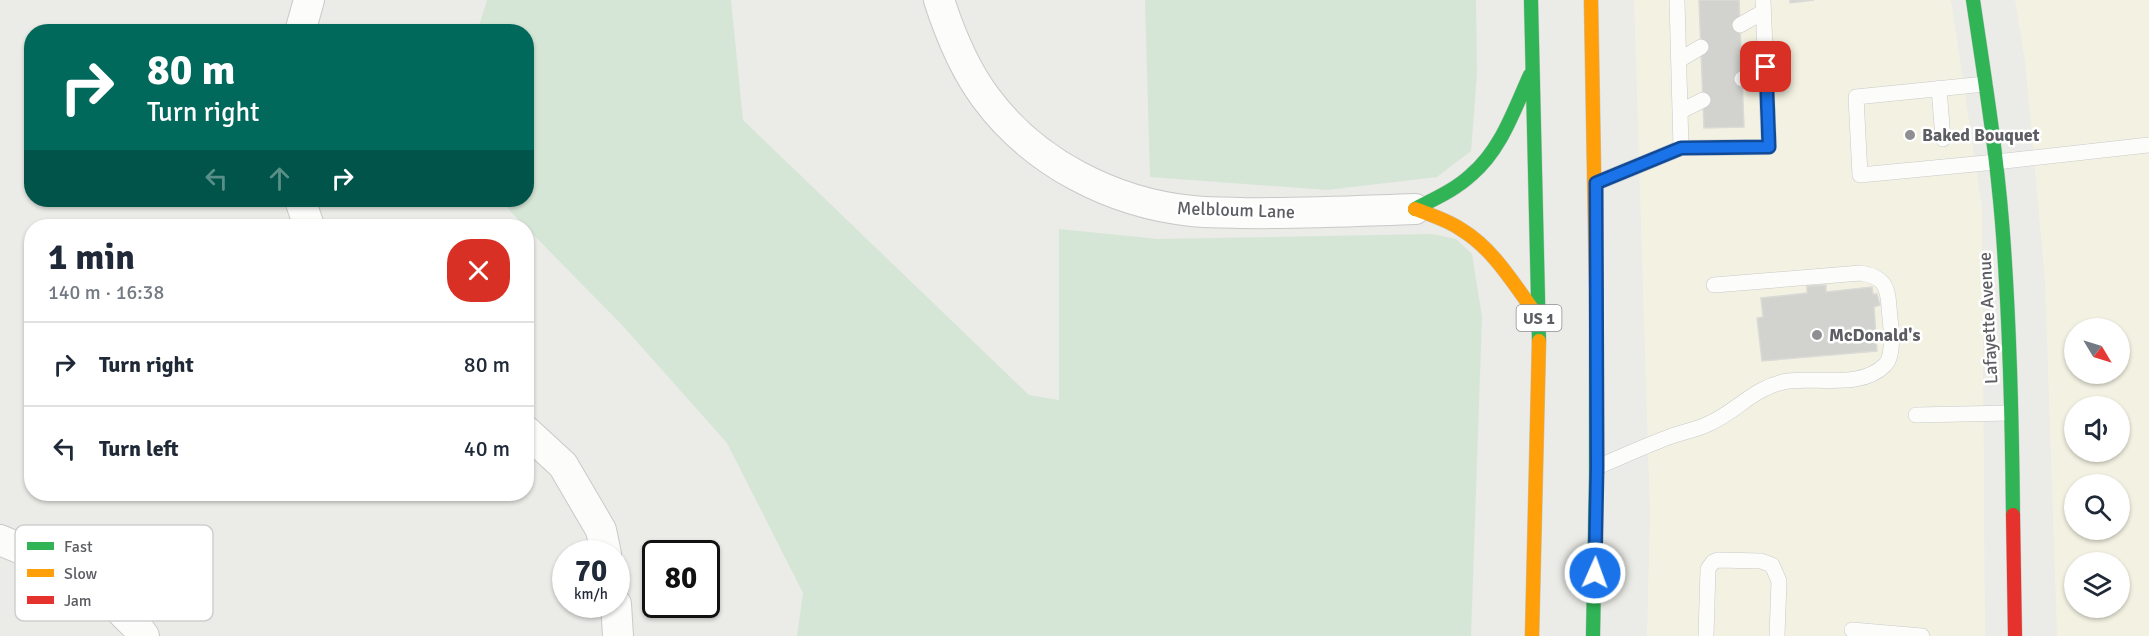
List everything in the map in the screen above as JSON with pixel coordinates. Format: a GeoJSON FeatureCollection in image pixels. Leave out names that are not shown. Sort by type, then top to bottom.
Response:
{"type":"FeatureCollection","features":[{"type":"Feature","properties":{"kind":"main road","name":"US 1"},"geometry":{"type":"LineString","coordinates":[[1531,0],[1539,318],[1532,636]]}},
{"type":"Feature","properties":{"kind":"main road"},"geometry":{"type":"LineString","coordinates":[[1591,0],[1596,183],[1597,467],[1593,636]]}},
{"type":"Feature","properties":{"kind":"main road","name":"Lafayette Avenue"},"geometry":{"type":"LineString","coordinates":[[1973,0],[1996,162],[2004,265],[2015,636]]}},
{"type":"Feature","properties":{"kind":"main road"},"geometry":{"type":"LineString","coordinates":[[1415,209],[1461,184],[1478,169],[1493,149],[1532,70]]}},
{"type":"Feature","properties":{"kind":"main road"},"geometry":{"type":"LineString","coordinates":[[1415,209],[1470,235],[1539,318]]}},
{"type":"Feature","properties":{"kind":"street"},"geometry":{"type":"LineString","coordinates":[[302,24],[309,0]]}},
{"type":"Feature","properties":{"kind":"street","name":"Melbloum Lane"},"geometry":{"type":"LineString","coordinates":[[939,0],[948,29],[965,65],[986,99],[1012,127],[1045,156],[1081,179],[1149,204],[1192,212],[1271,213],[1415,209]]}},
{"type":"Feature","properties":{"kind":"street"},"geometry":{"type":"LineString","coordinates":[[534,438],[564,465],[601,530],[603,540]]}},
{"type":"Feature","properties":{"kind":"street"},"geometry":{"type":"LineString","coordinates":[[0,540],[15,546]]}},
{"type":"Feature","properties":{"kind":"street"},"geometry":{"type":"LineString","coordinates":[[617,618],[618,636]]}},
{"type":"Feature","properties":{"kind":"street"},"geometry":{"type":"LineString","coordinates":[[131,621],[144,636]]}},
{"type":"Feature","properties":{"kind":"lane"},"geometry":{"type":"LineString","coordinates":[[1677,0],[1681,148]]}},
{"type":"Feature","properties":{"kind":"lane"},"geometry":{"type":"LineString","coordinates":[[1596,183],[1681,148],[1769,147],[1763,6]]}},
{"type":"Feature","properties":{"kind":"lane"},"geometry":{"type":"LineString","coordinates":[[1740,25],[1763,6]]}},
{"type":"Feature","properties":{"kind":"lane"},"geometry":{"type":"LineString","coordinates":[[1679,60],[1701,47]]}},
{"type":"Feature","properties":{"kind":"lane"},"geometry":{"type":"LineString","coordinates":[[1742,79],[1766,67]]}},
{"type":"Feature","properties":{"kind":"lane"},"geometry":{"type":"LineString","coordinates":[[1985,84],[1856,97],[1860,175],[2149,146]]}},
{"type":"Feature","properties":{"kind":"lane"},"geometry":{"type":"LineString","coordinates":[[1939,88],[1943,139]]}},
{"type":"Feature","properties":{"kind":"lane"},"geometry":{"type":"LineString","coordinates":[[1681,111],[1703,100]]}},
{"type":"Feature","properties":{"kind":"lane"},"geometry":{"type":"LineString","coordinates":[[1597,467],[1671,436],[1710,424],[1754,394],[1787,381],[1855,379],[1876,372],[1887,363],[1891,352],[1888,292],[1883,282],[1873,275],[1861,273],[1714,285]]}},
{"type":"Feature","properties":{"kind":"lane"},"geometry":{"type":"LineString","coordinates":[[1916,415],[2010,413]]}},
{"type":"Feature","properties":{"kind":"lane"},"geometry":{"type":"LineString","coordinates":[[1706,636],[1708,569],[1713,562],[1718,560],[1761,561],[1772,565],[1779,581],[1777,636]]}},
{"type":"Feature","properties":{"kind":"lane"},"geometry":{"type":"LineString","coordinates":[[1852,630],[1922,636]]}},
{"type":"Feature","properties":{"kind":"shaded area"},"geometry":{"type":"Polygon","coordinates":[[[487,0],[731,0],[743,120],[1029,395],[1059,400],[1059,229],[1158,239],[1432,234],[1456,239],[1472,254],[1482,317],[1471,636],[797,636],[803,593],[727,443],[622,325],[534,235],[534,219],[518,219],[507,207],[534,207],[534,24],[480,24],[487,0]]]}},
{"type":"Feature","properties":{"kind":"shaded area"},"geometry":{"type":"Polygon","coordinates":[[[1145,0],[1476,0],[1477,74],[1471,151],[1437,177],[1327,190],[1150,177],[1145,0]]]}},
{"type":"Feature","properties":{"kind":"shaded area"},"geometry":{"type":"Polygon","coordinates":[[[1634,0],[1951,0],[1982,208],[1985,636],[1647,636],[1650,513],[1634,0]]]}},
{"type":"Feature","properties":{"kind":"shaded area"},"geometry":{"type":"Polygon","coordinates":[[[2015,0],[2149,0],[2149,636],[2057,636],[2045,281],[2025,61],[2015,0]]]}},
{"type":"Feature","properties":{"kind":"building"},"geometry":{"type":"Polygon","coordinates":[[[1699,0],[1739,0],[1744,127],[1704,128],[1699,0]]]}},
{"type":"Feature","properties":{"kind":"building"},"geometry":{"type":"Polygon","coordinates":[[[1790,0],[1814,0],[1790,3],[1790,0]]]}},
{"type":"Feature","properties":{"kind":"building","name":"McDonald's"},"geometry":{"type":"Polygon","coordinates":[[[1826,285],[1826,292],[1872,287],[1873,294],[1877,294],[1880,305],[1874,307],[1877,351],[1762,361],[1757,318],[1763,317],[1761,298],[1807,293],[1807,286],[1826,285]]]}},
{"type":"Feature","properties":{"kind":"traffic: fast"},"geometry":{"type":"LineString","coordinates":[[1531,0],[1539,341]]}},
{"type":"Feature","properties":{"kind":"traffic: fast"},"geometry":{"type":"LineString","coordinates":[[1973,0],[1993,139],[2002,222],[2010,368],[2013,515]]}},
{"type":"Feature","properties":{"kind":"traffic: fast"},"geometry":{"type":"LineString","coordinates":[[1415,209],[1458,185],[1491,154],[1506,129],[1530,75]]}},
{"type":"Feature","properties":{"kind":"traffic: fast"},"geometry":{"type":"LineString","coordinates":[[1593,636],[1596,283]]}},
{"type":"Feature","properties":{"kind":"traffic: slow"},"geometry":{"type":"LineString","coordinates":[[1591,0],[1596,283]]}},
{"type":"Feature","properties":{"kind":"traffic: slow"},"geometry":{"type":"LineString","coordinates":[[1415,209],[1451,223],[1474,238],[1504,270],[1539,318]]}},
{"type":"Feature","properties":{"kind":"traffic: slow"},"geometry":{"type":"LineString","coordinates":[[1532,636],[1539,341]]}},
{"type":"Feature","properties":{"kind":"traffic: jam"},"geometry":{"type":"LineString","coordinates":[[2013,515],[2015,636]]}},
{"type":"Feature","properties":{"kind":"place","name":"Baked Bouquet"},"geometry":{"type":"Point","coordinates":[1910,135]}},
{"type":"Feature","properties":{"kind":"place","name":"McDonald's"},"geometry":{"type":"Point","coordinates":[1817,335]}},
{"type":"Feature","properties":{"kind":"route"},"geometry":{"type":"LineString","coordinates":[[1595,573],[1596,183],[1681,148],[1769,147],[1766,67]]}}]}
